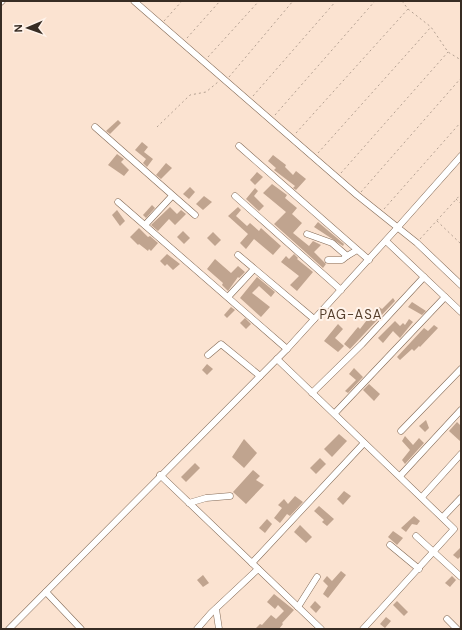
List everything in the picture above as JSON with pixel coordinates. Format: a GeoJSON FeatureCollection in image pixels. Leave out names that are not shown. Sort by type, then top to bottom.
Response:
{"type":"FeatureCollection","features":[{"type":"Feature","properties":{"kind":"street"},"geometry":{"type":"LineString","coordinates":[[134,1],[358,196],[417,243],[461,285]]}},
{"type":"Feature","properties":{"kind":"street"},"geometry":{"type":"LineString","coordinates":[[95,127],[195,215]]}},
{"type":"Feature","properties":{"kind":"street"},"geometry":{"type":"LineString","coordinates":[[239,146],[369,260]]}},
{"type":"Feature","properties":{"kind":"street"},"geometry":{"type":"LineString","coordinates":[[9,629],[278,359],[398,228],[461,156]]}},
{"type":"Feature","properties":{"kind":"street"},"geometry":{"type":"LineString","coordinates":[[145,225],[172,196]]}},
{"type":"Feature","properties":{"kind":"street"},"geometry":{"type":"LineString","coordinates":[[235,196],[341,290]]}},
{"type":"Feature","properties":{"kind":"street"},"geometry":{"type":"LineString","coordinates":[[118,202],[287,349]]}},
{"type":"Feature","properties":{"kind":"street"},"geometry":{"type":"LineString","coordinates":[[307,234],[332,243],[347,256]]}},
{"type":"Feature","properties":{"kind":"street"},"geometry":{"type":"LineString","coordinates":[[386,241],[461,312]]}},
{"type":"Feature","properties":{"kind":"street"},"geometry":{"type":"LineString","coordinates":[[328,260],[342,260],[357,250]]}},
{"type":"Feature","properties":{"kind":"street"},"geometry":{"type":"LineString","coordinates":[[238,254],[314,319]]}},
{"type":"Feature","properties":{"kind":"street"},"geometry":{"type":"LineString","coordinates":[[228,297],[254,269]]}},
{"type":"Feature","properties":{"kind":"street"},"geometry":{"type":"LineString","coordinates":[[312,393],[362,344],[424,277]]}},
{"type":"Feature","properties":{"kind":"street"},"geometry":{"type":"LineString","coordinates":[[335,413],[445,297]]}},
{"type":"Feature","properties":{"kind":"street"},"geometry":{"type":"LineString","coordinates":[[208,354],[221,344],[260,376]]}},
{"type":"Feature","properties":{"kind":"street"},"geometry":{"type":"LineString","coordinates":[[278,359],[422,497],[454,530],[363,629]]}},
{"type":"Feature","properties":{"kind":"street"},"geometry":{"type":"LineString","coordinates":[[401,431],[461,368]]}},
{"type":"Feature","properties":{"kind":"street"},"geometry":{"type":"LineString","coordinates":[[400,476],[461,410]]}},
{"type":"Feature","properties":{"kind":"street"},"geometry":{"type":"LineString","coordinates":[[252,563],[364,443]]}},
{"type":"Feature","properties":{"kind":"street"},"geometry":{"type":"LineString","coordinates":[[422,497],[461,454]]}},
{"type":"Feature","properties":{"kind":"street"},"geometry":{"type":"LineString","coordinates":[[160,476],[321,629]]}},
{"type":"Feature","properties":{"kind":"street"},"geometry":{"type":"LineString","coordinates":[[189,503],[206,498],[230,496]]}},
{"type":"Feature","properties":{"kind":"street"},"geometry":{"type":"LineString","coordinates":[[443,518],[461,498]]}},
{"type":"Feature","properties":{"kind":"street"},"geometry":{"type":"LineString","coordinates":[[416,536],[461,577]]}},
{"type":"Feature","properties":{"kind":"street"},"geometry":{"type":"LineString","coordinates":[[390,545],[419,568]]}},
{"type":"Feature","properties":{"kind":"street"},"geometry":{"type":"LineString","coordinates":[[197,629],[258,569]]}},
{"type":"Feature","properties":{"kind":"street"},"geometry":{"type":"LineString","coordinates":[[298,607],[317,577]]}},
{"type":"Feature","properties":{"kind":"street"},"geometry":{"type":"LineString","coordinates":[[46,592],[81,629]]}},
{"type":"Feature","properties":{"kind":"street"},"geometry":{"type":"LineString","coordinates":[[216,609],[219,629]]}},
{"type":"Feature","properties":{"kind":"street"},"geometry":{"type":"LineString","coordinates":[[447,619],[457,629]]}},
{"type":"Feature","properties":{"kind":"path"},"geometry":{"type":"LineString","coordinates":[[161,24],[182,1]]}},
{"type":"Feature","properties":{"kind":"path"},"geometry":{"type":"LineString","coordinates":[[183,43],[220,1]]}},
{"type":"Feature","properties":{"kind":"path"},"geometry":{"type":"LineString","coordinates":[[204,62],[259,1]]}},
{"type":"Feature","properties":{"kind":"path"},"geometry":{"type":"LineString","coordinates":[[157,127],[190,95],[206,92],[224,79],[293,1]]}},
{"type":"Feature","properties":{"kind":"path"},"geometry":{"type":"LineString","coordinates":[[249,101],[336,1]]}},
{"type":"Feature","properties":{"kind":"path"},"geometry":{"type":"LineString","coordinates":[[271,120],[375,1]]}},
{"type":"Feature","properties":{"kind":"path"},"geometry":{"type":"LineString","coordinates":[[402,1],[408,9],[431,27],[448,52],[461,60]]}},
{"type":"Feature","properties":{"kind":"path"},"geometry":{"type":"LineString","coordinates":[[292,138],[408,9]]}},
{"type":"Feature","properties":{"kind":"path"},"geometry":{"type":"LineString","coordinates":[[314,158],[431,27]]}},
{"type":"Feature","properties":{"kind":"path"},"geometry":{"type":"LineString","coordinates":[[337,178],[448,52]]}},
{"type":"Feature","properties":{"kind":"path"},"geometry":{"type":"LineString","coordinates":[[358,196],[461,78]]}},
{"type":"Feature","properties":{"kind":"path"},"geometry":{"type":"LineString","coordinates":[[380,214],[461,122]]}},
{"type":"Feature","properties":{"kind":"path"},"geometry":{"type":"LineString","coordinates":[[417,243],[461,194]]}},
{"type":"Feature","properties":{"kind":"path"},"geometry":{"type":"LineString","coordinates":[[456,199],[461,204]]}},
{"type":"Feature","properties":{"kind":"path"},"geometry":{"type":"LineString","coordinates":[[437,221],[461,244]]}},
{"type":"Feature","properties":{"kind":"building"},"geometry":{"type":"Polygon","coordinates":[[[118,120],[121,123],[110,134],[106,131],[118,120]]]}},
{"type":"Feature","properties":{"kind":"building"},"geometry":{"type":"Polygon","coordinates":[[[142,142],[148,147],[144,152],[153,159],[147,167],[143,163],[146,159],[135,150],[142,142]]]}},
{"type":"Feature","properties":{"kind":"building"},"geometry":{"type":"Polygon","coordinates":[[[117,154],[124,159],[121,162],[129,170],[124,176],[108,165],[117,154]]]}},
{"type":"Feature","properties":{"kind":"building"},"geometry":{"type":"Polygon","coordinates":[[[273,155],[286,165],[285,167],[293,175],[296,171],[306,179],[296,190],[293,188],[295,186],[274,170],[276,168],[268,161],[273,155]]]}},
{"type":"Feature","properties":{"kind":"building"},"geometry":{"type":"Polygon","coordinates":[[[166,163],[172,168],[161,179],[156,175],[166,163]]]}},
{"type":"Feature","properties":{"kind":"building"},"geometry":{"type":"Polygon","coordinates":[[[257,172],[263,177],[255,185],[250,180],[257,172]]]}},
{"type":"Feature","properties":{"kind":"building"},"geometry":{"type":"Polygon","coordinates":[[[272,184],[287,195],[285,198],[297,208],[292,214],[302,223],[293,233],[309,246],[313,241],[321,245],[314,252],[326,264],[323,268],[274,224],[286,212],[263,193],[272,184]]]}},
{"type":"Feature","properties":{"kind":"building"},"geometry":{"type":"Polygon","coordinates":[[[190,187],[195,192],[189,199],[183,194],[190,187]]]}},
{"type":"Feature","properties":{"kind":"building"},"geometry":{"type":"Polygon","coordinates":[[[255,188],[258,191],[254,196],[264,206],[259,211],[246,199],[255,188]]]}},
{"type":"Feature","properties":{"kind":"building"},"geometry":{"type":"Polygon","coordinates":[[[204,196],[212,202],[203,210],[196,204],[204,196]]]}},
{"type":"Feature","properties":{"kind":"building"},"geometry":{"type":"Polygon","coordinates":[[[152,205],[155,208],[146,218],[143,215],[152,205]]]}},
{"type":"Feature","properties":{"kind":"building"},"geometry":{"type":"Polygon","coordinates":[[[170,207],[177,214],[181,210],[186,214],[175,225],[169,219],[158,231],[151,225],[170,207]]]}},
{"type":"Feature","properties":{"kind":"building"},"geometry":{"type":"Polygon","coordinates":[[[238,207],[241,210],[236,216],[247,226],[250,223],[259,231],[261,228],[281,246],[273,255],[254,239],[246,249],[240,243],[248,234],[228,216],[238,207]]]}},
{"type":"Feature","properties":{"kind":"building"},"geometry":{"type":"Polygon","coordinates":[[[117,210],[125,221],[120,226],[112,215],[117,210]]]}},
{"type":"Feature","properties":{"kind":"building"},"geometry":{"type":"Polygon","coordinates":[[[318,222],[344,244],[343,246],[314,227],[318,222]]]}},
{"type":"Feature","properties":{"kind":"building"},"geometry":{"type":"Polygon","coordinates":[[[139,228],[148,237],[150,236],[158,243],[151,251],[149,249],[148,251],[139,244],[138,245],[130,237],[139,228]]]}},
{"type":"Feature","properties":{"kind":"building"},"geometry":{"type":"Polygon","coordinates":[[[183,231],[190,238],[184,244],[177,237],[183,231]]]}},
{"type":"Feature","properties":{"kind":"building"},"geometry":{"type":"Polygon","coordinates":[[[213,232],[221,240],[215,246],[207,238],[213,232]]]}},
{"type":"Feature","properties":{"kind":"building"},"geometry":{"type":"Polygon","coordinates":[[[167,254],[180,264],[173,270],[167,264],[165,266],[160,261],[167,254]]]}},
{"type":"Feature","properties":{"kind":"building"},"geometry":{"type":"Polygon","coordinates":[[[294,254],[298,258],[297,259],[313,272],[297,291],[290,285],[299,276],[281,262],[286,256],[289,259],[294,254]]]}},
{"type":"Feature","properties":{"kind":"building"},"geometry":{"type":"Polygon","coordinates":[[[215,259],[231,273],[238,266],[245,272],[239,278],[238,277],[228,291],[222,285],[223,283],[207,269],[215,259]]]}},
{"type":"Feature","properties":{"kind":"building"},"geometry":{"type":"Polygon","coordinates":[[[257,277],[275,292],[271,297],[259,286],[252,293],[270,307],[261,317],[240,298],[257,277]]]}},
{"type":"Feature","properties":{"kind":"building"},"geometry":{"type":"Polygon","coordinates":[[[393,298],[395,301],[350,349],[344,344],[358,327],[360,329],[379,307],[382,309],[393,298]]]}},
{"type":"Feature","properties":{"kind":"building"},"geometry":{"type":"Polygon","coordinates":[[[412,302],[426,311],[422,315],[408,307],[412,302]]]}},
{"type":"Feature","properties":{"kind":"building"},"geometry":{"type":"Polygon","coordinates":[[[231,307],[235,310],[227,318],[224,315],[231,307]]]}},
{"type":"Feature","properties":{"kind":"building"},"geometry":{"type":"Polygon","coordinates":[[[245,318],[251,324],[246,329],[240,323],[245,318]]]}},
{"type":"Feature","properties":{"kind":"building"},"geometry":{"type":"Polygon","coordinates":[[[409,319],[413,322],[400,338],[393,331],[383,343],[378,338],[395,321],[400,326],[403,323],[405,325],[409,319]]]}},
{"type":"Feature","properties":{"kind":"building"},"geometry":{"type":"Polygon","coordinates":[[[338,324],[343,329],[335,338],[344,346],[338,352],[324,341],[338,324]]]}},
{"type":"Feature","properties":{"kind":"building"},"geometry":{"type":"Polygon","coordinates":[[[434,325],[438,328],[420,347],[419,346],[414,351],[412,349],[400,360],[397,357],[424,328],[428,331],[434,325]]]}},
{"type":"Feature","properties":{"kind":"building"},"geometry":{"type":"Polygon","coordinates":[[[207,364],[213,369],[207,375],[202,370],[207,364]]]}},
{"type":"Feature","properties":{"kind":"building"},"geometry":{"type":"Polygon","coordinates":[[[354,368],[363,377],[348,393],[345,391],[356,380],[349,374],[354,368]]]}},
{"type":"Feature","properties":{"kind":"building"},"geometry":{"type":"Polygon","coordinates":[[[369,384],[380,394],[374,401],[363,390],[369,384]]]}},
{"type":"Feature","properties":{"kind":"building"},"geometry":{"type":"Polygon","coordinates":[[[426,420],[429,428],[425,432],[419,426],[426,420]]]}},
{"type":"Feature","properties":{"kind":"building"},"geometry":{"type":"Polygon","coordinates":[[[457,422],[461,426],[461,442],[449,431],[457,422]]]}},
{"type":"Feature","properties":{"kind":"building"},"geometry":{"type":"Polygon","coordinates":[[[339,434],[347,441],[332,457],[324,449],[339,434]]]}},
{"type":"Feature","properties":{"kind":"building"},"geometry":{"type":"Polygon","coordinates":[[[405,436],[413,445],[419,438],[424,443],[405,464],[402,460],[410,450],[402,441],[405,436]]]}},
{"type":"Feature","properties":{"kind":"building"},"geometry":{"type":"Polygon","coordinates":[[[244,439],[257,453],[244,468],[232,457],[244,439]]]}},
{"type":"Feature","properties":{"kind":"building"},"geometry":{"type":"Polygon","coordinates":[[[320,458],[326,464],[316,474],[310,468],[320,458]]]}},
{"type":"Feature","properties":{"kind":"building"},"geometry":{"type":"Polygon","coordinates":[[[195,463],[200,468],[186,482],[181,477],[195,463]]]}},
{"type":"Feature","properties":{"kind":"building"},"geometry":{"type":"Polygon","coordinates":[[[253,470],[260,476],[256,480],[264,485],[246,504],[233,492],[253,470]]]}},
{"type":"Feature","properties":{"kind":"building"},"geometry":{"type":"Polygon","coordinates":[[[344,491],[351,496],[343,505],[337,499],[344,491]]]}},
{"type":"Feature","properties":{"kind":"building"},"geometry":{"type":"Polygon","coordinates":[[[295,496],[303,502],[290,516],[287,514],[280,523],[274,518],[282,508],[278,505],[284,499],[288,504],[295,496]]]}},
{"type":"Feature","properties":{"kind":"building"},"geometry":{"type":"Polygon","coordinates":[[[319,506],[334,519],[327,526],[322,522],[324,520],[314,511],[319,506]]]}},
{"type":"Feature","properties":{"kind":"building"},"geometry":{"type":"Polygon","coordinates":[[[414,516],[420,521],[417,525],[412,524],[406,532],[401,528],[414,516]]]}},
{"type":"Feature","properties":{"kind":"building"},"geometry":{"type":"Polygon","coordinates":[[[267,519],[272,524],[265,533],[259,528],[267,519]]]}},
{"type":"Feature","properties":{"kind":"building"},"geometry":{"type":"Polygon","coordinates":[[[300,525],[312,537],[306,543],[294,532],[300,525]]]}},
{"type":"Feature","properties":{"kind":"building"},"geometry":{"type":"Polygon","coordinates":[[[393,531],[403,538],[397,545],[388,537],[393,531]]]}},
{"type":"Feature","properties":{"kind":"building"},"geometry":{"type":"Polygon","coordinates":[[[461,547],[461,556],[458,559],[453,555],[461,547]]]}},
{"type":"Feature","properties":{"kind":"building"},"geometry":{"type":"Polygon","coordinates":[[[341,571],[346,575],[328,598],[323,594],[328,586],[323,581],[327,576],[332,581],[341,571]]]}},
{"type":"Feature","properties":{"kind":"building"},"geometry":{"type":"Polygon","coordinates":[[[203,575],[209,583],[203,587],[197,580],[203,575]]]}},
{"type":"Feature","properties":{"kind":"building"},"geometry":{"type":"Polygon","coordinates":[[[452,576],[456,580],[450,587],[445,583],[452,576]]]}},
{"type":"Feature","properties":{"kind":"building"},"geometry":{"type":"Polygon","coordinates":[[[274,594],[294,610],[282,623],[283,624],[279,629],[255,629],[260,624],[262,625],[271,615],[276,619],[284,611],[278,605],[275,609],[267,602],[274,594]]]}},
{"type":"Feature","properties":{"kind":"building"},"geometry":{"type":"Polygon","coordinates":[[[315,601],[321,607],[316,613],[310,607],[315,601]]]}},
{"type":"Feature","properties":{"kind":"building"},"geometry":{"type":"Polygon","coordinates":[[[397,601],[408,612],[404,616],[393,605],[397,601]]]}},
{"type":"Feature","properties":{"kind":"building"},"geometry":{"type":"Polygon","coordinates":[[[386,617],[391,621],[385,628],[380,624],[386,617]]]}},
{"type":"Feature","properties":{"kind":"district","name":"PAG-ASA"},"geometry":{"type":"Point","coordinates":[351,314]}}]}
